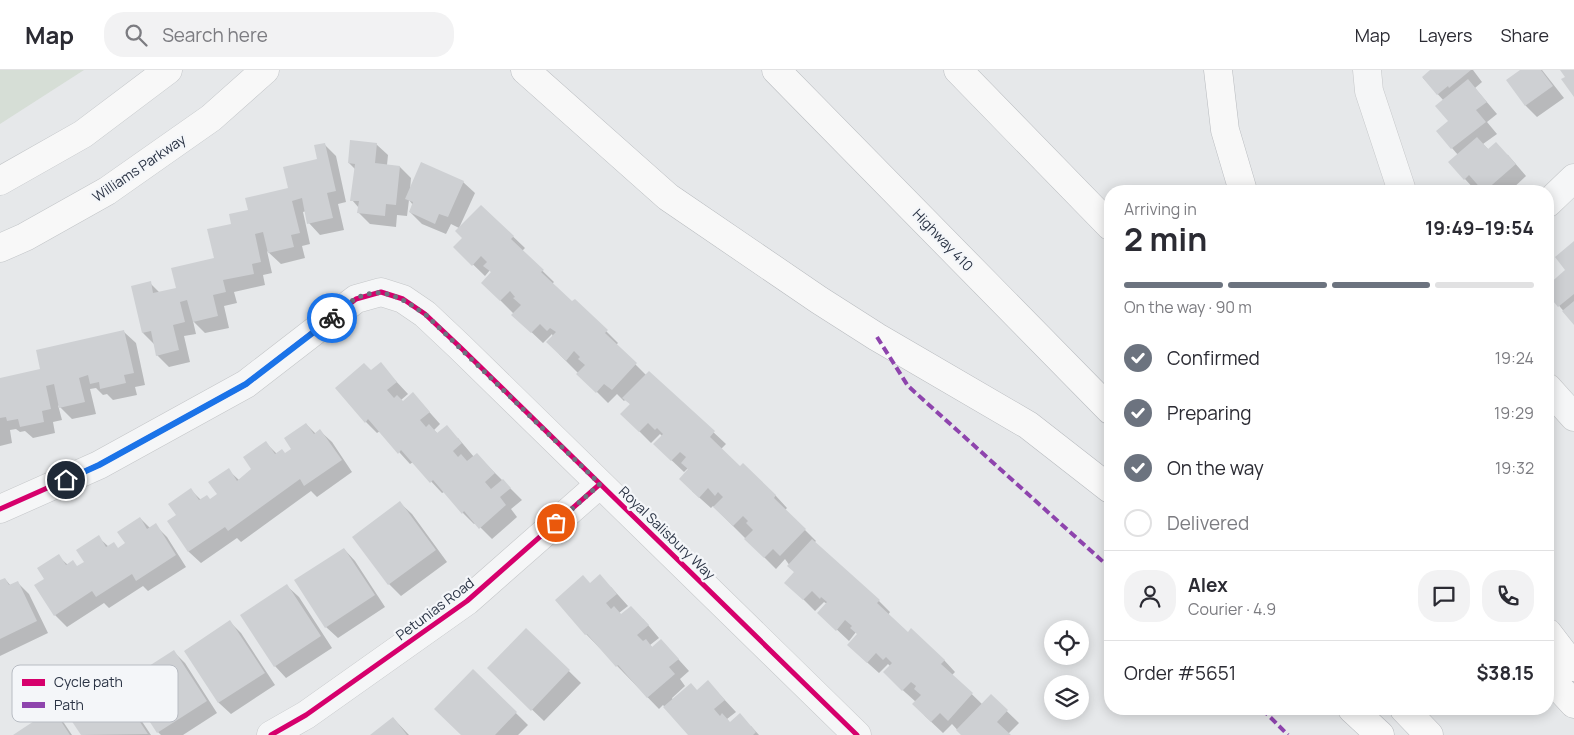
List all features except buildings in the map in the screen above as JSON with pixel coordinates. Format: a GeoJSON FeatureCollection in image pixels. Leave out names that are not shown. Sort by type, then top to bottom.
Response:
{"type":"FeatureCollection","features":[{"type":"Feature","properties":{"kind":"main road"},"geometry":{"type":"LineString","coordinates":[[0,181],[83,134],[168,70]]}},
{"type":"Feature","properties":{"kind":"main road","name":"Williams Parkway"},"geometry":{"type":"LineString","coordinates":[[0,248],[25,237],[107,191],[211,118],[265,70]]}},
{"type":"Feature","properties":{"kind":"main road"},"geometry":{"type":"LineString","coordinates":[[525,70],[668,197],[877,337],[1028,425],[1104,484]]}},
{"type":"Feature","properties":{"kind":"main road","name":"Highway 410"},"geometry":{"type":"LineString","coordinates":[[776,70],[1104,404]]}},
{"type":"Feature","properties":{"kind":"main road"},"geometry":{"type":"LineString","coordinates":[[958,70],[1104,220]]}},
{"type":"Feature","properties":{"kind":"main road"},"geometry":{"type":"LineString","coordinates":[[1218,70],[1225,130],[1241,185]]}},
{"type":"Feature","properties":{"kind":"main road"},"geometry":{"type":"LineString","coordinates":[[1554,641],[1574,667]]}},
{"type":"Feature","properties":{"kind":"main road"},"geometry":{"type":"LineString","coordinates":[[1554,682],[1574,704]]}},
{"type":"Feature","properties":{"kind":"main road"},"geometry":{"type":"LineString","coordinates":[[1358,715],[1380,735]]}},
{"type":"Feature","properties":{"kind":"main road"},"geometry":{"type":"LineString","coordinates":[[1410,715],[1429,735]]}},
{"type":"Feature","properties":{"kind":"street"},"geometry":{"type":"LineString","coordinates":[[1367,70],[1368,91],[1400,185]]}},
{"type":"Feature","properties":{"kind":"street"},"geometry":{"type":"LineString","coordinates":[[1554,197],[1574,178]]}},
{"type":"Feature","properties":{"kind":"street","name":"Royal Salisbury Way"},"geometry":{"type":"LineString","coordinates":[[0,509],[99,465],[246,384],[356,298],[381,292],[403,299],[425,314],[857,735]]}},
{"type":"Feature","properties":{"kind":"street"},"geometry":{"type":"LineString","coordinates":[[1554,395],[1574,418]]}},
{"type":"Feature","properties":{"kind":"street","name":"Petunias Road"},"geometry":{"type":"LineString","coordinates":[[270,735],[306,715],[467,602],[600,484]]}},
{"type":"Feature","properties":{"kind":"shaded area"},"geometry":{"type":"Polygon","coordinates":[[[0,70],[84,70],[0,124],[0,70]]]}},
{"type":"Feature","properties":{"kind":"marked path"},"geometry":{"type":"LineString","coordinates":[[877,337],[908,386],[1104,563]]}},
{"type":"Feature","properties":{"kind":"marked path"},"geometry":{"type":"LineString","coordinates":[[1268,715],[1288,735]]}},
{"type":"Feature","properties":{"kind":"cycle path"},"geometry":{"type":"LineString","coordinates":[[0,509],[99,465],[246,384],[356,299],[381,292],[403,299],[425,314],[857,735]]}},
{"type":"Feature","properties":{"kind":"cycle path"},"geometry":{"type":"LineString","coordinates":[[271,735],[306,715],[467,601],[600,484]]}},
{"type":"Feature","properties":{"kind":"way so far"},"geometry":{"type":"LineString","coordinates":[[332,318],[356,298],[381,292],[403,299],[425,314],[600,484],[556,523]]}},
{"type":"Feature","properties":{"kind":"route"},"geometry":{"type":"LineString","coordinates":[[66,480],[99,465],[246,384],[332,318]]}}]}
